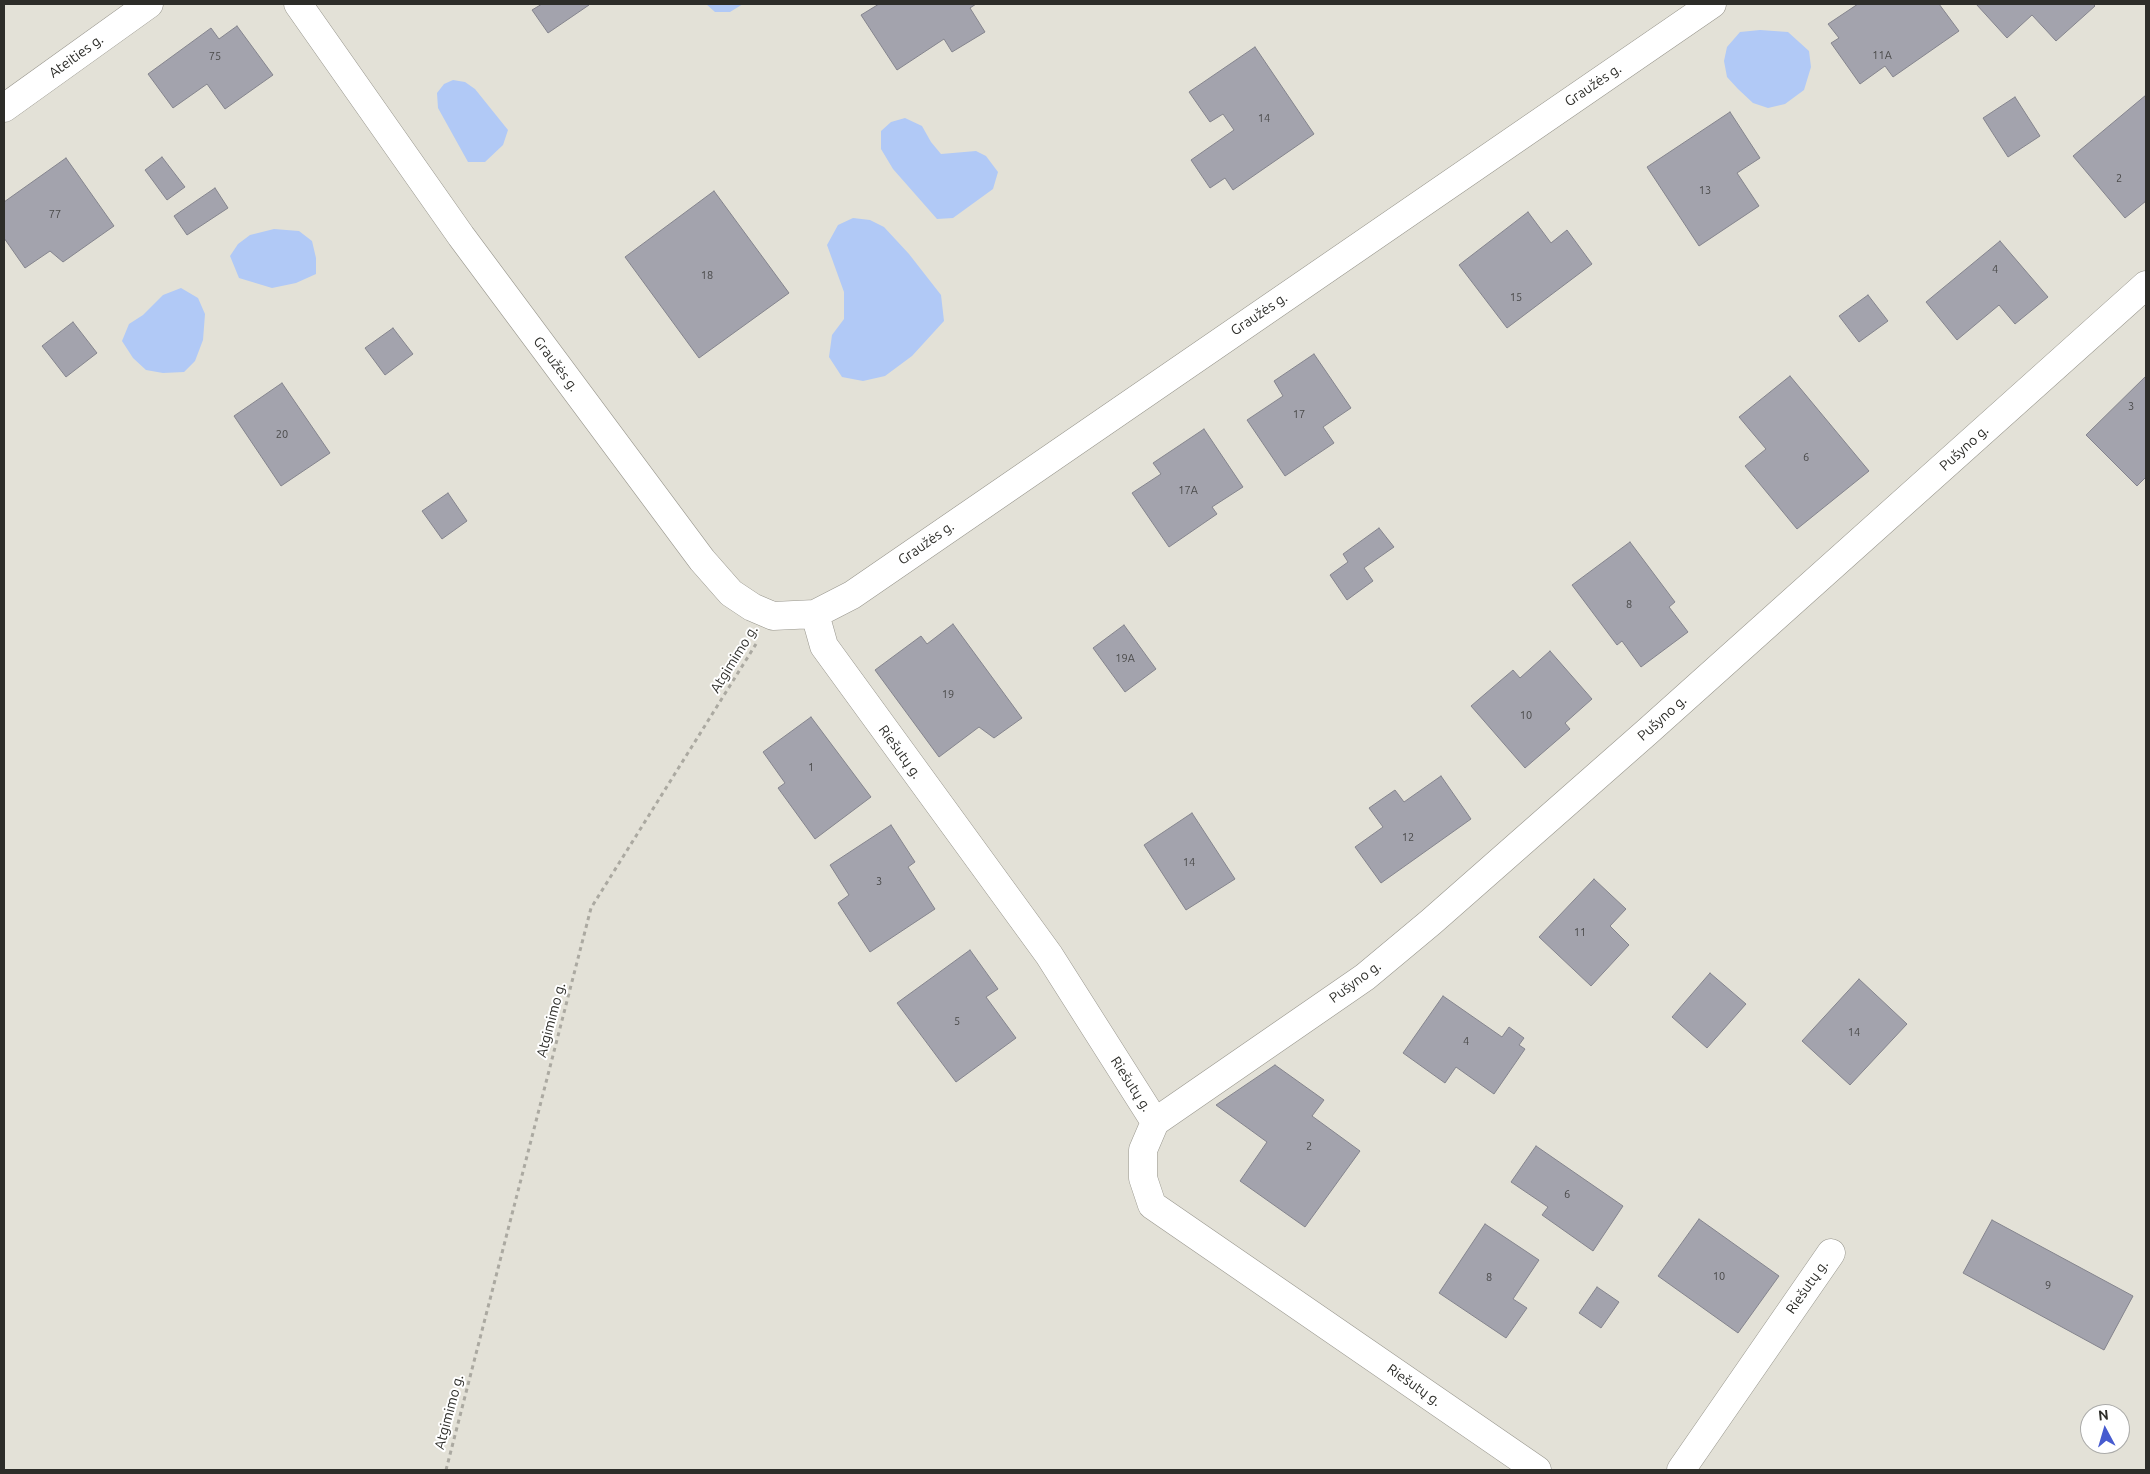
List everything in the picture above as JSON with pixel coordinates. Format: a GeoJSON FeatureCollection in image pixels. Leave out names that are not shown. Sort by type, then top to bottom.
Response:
{"type":"FeatureCollection","features":[{"type":"Feature","properties":{"kind":"street","name":"Ateities g."},"geometry":{"type":"LineString","coordinates":[[4,108],[149,4]]}},
{"type":"Feature","properties":{"kind":"street","name":"Graužės g."},"geometry":{"type":"LineString","coordinates":[[298,4],[461,236],[702,560],[731,593],[752,607],[774,616],[815,614],[852,595],[1712,4]]}},
{"type":"Feature","properties":{"kind":"street","name":"Pušyno g."},"geometry":{"type":"LineString","coordinates":[[1155,1122],[1365,977],[1431,922],[1647,732],[2146,285]]}},
{"type":"Feature","properties":{"kind":"street","name":"Riešutų g."},"geometry":{"type":"LineString","coordinates":[[815,614],[824,646],[1049,955],[1155,1122],[1144,1150],[1143,1178],[1152,1205],[1203,1238],[1537,1470]]}},
{"type":"Feature","properties":{"kind":"street","name":"Riešutų g."},"geometry":{"type":"LineString","coordinates":[[1681,1470],[1831,1253]]}},
{"type":"Feature","properties":{"kind":"path","name":"Atgimimo g."},"geometry":{"type":"LineString","coordinates":[[446,1470],[591,908],[774,616]]}},
{"type":"Feature","properties":{"kind":"water"},"geometry":{"type":"Polygon","coordinates":[[[706,4],[743,4],[730,12],[715,12],[706,4]]]}},
{"type":"Feature","properties":{"kind":"water"},"geometry":{"type":"Polygon","coordinates":[[[1760,30],[1788,32],[1809,51],[1811,67],[1804,90],[1785,104],[1768,108],[1753,103],[1738,89],[1727,77],[1724,61],[1727,47],[1740,32],[1760,30]]]}},
{"type":"Feature","properties":{"kind":"water"},"geometry":{"type":"Polygon","coordinates":[[[453,80],[465,82],[475,89],[508,130],[503,145],[485,162],[468,162],[438,108],[437,93],[444,84],[453,80]]]}},
{"type":"Feature","properties":{"kind":"water"},"geometry":{"type":"Polygon","coordinates":[[[905,118],[922,126],[931,142],[941,154],[976,151],[986,156],[998,172],[993,189],[953,218],[937,219],[893,169],[881,149],[881,131],[891,122],[905,118]]]}},
{"type":"Feature","properties":{"kind":"water"},"geometry":{"type":"Polygon","coordinates":[[[853,218],[870,220],[884,227],[909,254],[941,295],[944,321],[912,356],[885,376],[863,381],[842,377],[829,357],[832,335],[844,319],[844,292],[827,245],[838,225],[853,218]]]}},
{"type":"Feature","properties":{"kind":"water"},"geometry":{"type":"Polygon","coordinates":[[[274,229],[299,231],[312,241],[316,258],[316,274],[296,283],[272,288],[239,278],[230,256],[238,244],[250,235],[274,229]]]}},
{"type":"Feature","properties":{"kind":"water"},"geometry":{"type":"Polygon","coordinates":[[[181,288],[198,298],[205,314],[203,340],[195,361],[184,372],[163,373],[146,370],[133,358],[122,341],[129,324],[143,315],[163,295],[181,288]]]}},
{"type":"Feature","properties":{"kind":"building"},"geometry":{"type":"Polygon","coordinates":[[[542,4],[589,5],[548,33],[532,10],[542,4]]]}},
{"type":"Feature","properties":{"kind":"building"},"geometry":{"type":"Polygon","coordinates":[[[879,4],[976,4],[970,8],[985,32],[952,52],[944,39],[897,70],[861,15],[879,4]]]}},
{"type":"Feature","properties":{"kind":"building"},"geometry":{"type":"Polygon","coordinates":[[[1858,4],[1939,4],[1959,31],[1893,77],[1885,66],[1860,84],[1831,43],[1839,38],[1828,24],[1858,4]]]}},
{"type":"Feature","properties":{"kind":"building"},"geometry":{"type":"Polygon","coordinates":[[[1976,4],[2093,4],[2095,6],[2056,41],[2032,15],[2007,38],[1976,4]]]}},
{"type":"Feature","properties":{"kind":"building"},"geometry":{"type":"Polygon","coordinates":[[[237,26],[273,75],[225,109],[207,84],[173,108],[148,74],[211,28],[219,39],[237,26]]]}},
{"type":"Feature","properties":{"kind":"building"},"geometry":{"type":"Polygon","coordinates":[[[1255,47],[1314,134],[1233,190],[1225,178],[1210,188],[1191,160],[1234,130],[1223,114],[1210,122],[1189,92],[1255,47]]]}},
{"type":"Feature","properties":{"kind":"building"},"geometry":{"type":"Polygon","coordinates":[[[2146,95],[2146,201],[2125,218],[2073,156],[2146,95]]]}},
{"type":"Feature","properties":{"kind":"building"},"geometry":{"type":"Polygon","coordinates":[[[2015,97],[2040,136],[2008,157],[1983,118],[2015,97]]]}},
{"type":"Feature","properties":{"kind":"building"},"geometry":{"type":"Polygon","coordinates":[[[1730,112],[1760,158],[1737,173],[1759,206],[1699,246],[1647,167],[1730,112]]]}},
{"type":"Feature","properties":{"kind":"building"},"geometry":{"type":"Polygon","coordinates":[[[162,157],[185,187],[167,200],[145,170],[162,157]]]}},
{"type":"Feature","properties":{"kind":"building"},"geometry":{"type":"Polygon","coordinates":[[[66,158],[114,226],[63,262],[50,251],[25,268],[4,238],[4,202],[66,158]]]}},
{"type":"Feature","properties":{"kind":"building"},"geometry":{"type":"Polygon","coordinates":[[[215,188],[228,208],[187,235],[174,216],[215,188]]]}},
{"type":"Feature","properties":{"kind":"building"},"geometry":{"type":"Polygon","coordinates":[[[714,191],[789,293],[699,358],[625,257],[714,191]]]}},
{"type":"Feature","properties":{"kind":"building"},"geometry":{"type":"Polygon","coordinates":[[[1528,212],[1551,243],[1567,230],[1592,264],[1507,328],[1459,265],[1528,212]]]}},
{"type":"Feature","properties":{"kind":"building"},"geometry":{"type":"Polygon","coordinates":[[[2000,241],[2048,297],[2015,324],[1999,305],[1957,340],[1926,302],[2000,241]]]}},
{"type":"Feature","properties":{"kind":"building"},"geometry":{"type":"Polygon","coordinates":[[[1868,295],[1888,321],[1859,342],[1839,316],[1868,295]]]}},
{"type":"Feature","properties":{"kind":"building"},"geometry":{"type":"Polygon","coordinates":[[[73,322],[97,353],[66,377],[42,346],[73,322]]]}},
{"type":"Feature","properties":{"kind":"building"},"geometry":{"type":"Polygon","coordinates":[[[393,328],[413,354],[385,375],[365,348],[393,328]]]}},
{"type":"Feature","properties":{"kind":"building"},"geometry":{"type":"Polygon","coordinates":[[[1314,354],[1351,408],[1323,427],[1334,443],[1285,476],[1247,420],[1283,396],[1274,381],[1314,354]]]}},
{"type":"Feature","properties":{"kind":"building"},"geometry":{"type":"Polygon","coordinates":[[[1790,376],[1869,471],[1797,529],[1745,466],[1766,449],[1739,417],[1790,376]]]}},
{"type":"Feature","properties":{"kind":"building"},"geometry":{"type":"Polygon","coordinates":[[[2146,376],[2146,477],[2137,486],[2086,435],[2146,376]]]}},
{"type":"Feature","properties":{"kind":"building"},"geometry":{"type":"Polygon","coordinates":[[[282,383],[330,453],[281,486],[234,416],[282,383]]]}},
{"type":"Feature","properties":{"kind":"building"},"geometry":{"type":"Polygon","coordinates":[[[1204,429],[1243,487],[1212,507],[1217,514],[1169,547],[1132,493],[1161,474],[1153,463],[1204,429]]]}},
{"type":"Feature","properties":{"kind":"building"},"geometry":{"type":"Polygon","coordinates":[[[448,493],[467,521],[442,539],[422,511],[448,493]]]}},
{"type":"Feature","properties":{"kind":"building"},"geometry":{"type":"Polygon","coordinates":[[[1379,528],[1394,547],[1364,568],[1373,581],[1347,600],[1330,575],[1348,562],[1343,554],[1379,528]]]}},
{"type":"Feature","properties":{"kind":"building"},"geometry":{"type":"Polygon","coordinates":[[[1630,542],[1675,602],[1669,607],[1688,632],[1641,667],[1622,641],[1617,645],[1572,585],[1630,542]]]}},
{"type":"Feature","properties":{"kind":"building"},"geometry":{"type":"Polygon","coordinates":[[[953,624],[1022,718],[994,738],[979,727],[939,757],[875,670],[921,636],[927,644],[953,624]]]}},
{"type":"Feature","properties":{"kind":"building"},"geometry":{"type":"Polygon","coordinates":[[[1124,625],[1156,669],[1125,692],[1093,648],[1124,625]]]}},
{"type":"Feature","properties":{"kind":"building"},"geometry":{"type":"Polygon","coordinates":[[[1550,651],[1592,699],[1565,723],[1570,729],[1525,768],[1471,706],[1513,670],[1520,678],[1550,651]]]}},
{"type":"Feature","properties":{"kind":"building"},"geometry":{"type":"Polygon","coordinates":[[[811,717],[871,797],[815,839],[778,788],[785,783],[763,752],[811,717]]]}},
{"type":"Feature","properties":{"kind":"building"},"geometry":{"type":"Polygon","coordinates":[[[1441,776],[1471,819],[1381,883],[1355,847],[1383,827],[1369,808],[1395,790],[1404,802],[1441,776]]]}},
{"type":"Feature","properties":{"kind":"building"},"geometry":{"type":"Polygon","coordinates":[[[1192,813],[1235,879],[1186,910],[1144,845],[1192,813]]]}},
{"type":"Feature","properties":{"kind":"building"},"geometry":{"type":"Polygon","coordinates":[[[891,825],[915,862],[908,867],[935,909],[870,952],[838,903],[849,895],[830,865],[891,825]]]}},
{"type":"Feature","properties":{"kind":"building"},"geometry":{"type":"Polygon","coordinates":[[[1594,879],[1626,909],[1610,926],[1629,945],[1591,986],[1539,937],[1594,879]]]}},
{"type":"Feature","properties":{"kind":"building"},"geometry":{"type":"Polygon","coordinates":[[[970,950],[998,989],[986,997],[1016,1038],[956,1082],[897,1003],[970,950]]]}},
{"type":"Feature","properties":{"kind":"building"},"geometry":{"type":"Polygon","coordinates":[[[1710,973],[1746,1004],[1707,1048],[1672,1017],[1710,973]]]}},
{"type":"Feature","properties":{"kind":"building"},"geometry":{"type":"Polygon","coordinates":[[[1859,979],[1907,1024],[1850,1085],[1802,1041],[1859,979]]]}},
{"type":"Feature","properties":{"kind":"building"},"geometry":{"type":"Polygon","coordinates":[[[1443,996],[1502,1037],[1509,1027],[1524,1038],[1519,1045],[1525,1049],[1494,1094],[1456,1067],[1445,1083],[1403,1053],[1443,996]]]}},
{"type":"Feature","properties":{"kind":"building"},"geometry":{"type":"Polygon","coordinates":[[[1275,1065],[1324,1100],[1312,1116],[1360,1151],[1305,1227],[1240,1181],[1267,1142],[1216,1105],[1275,1065]]]}},
{"type":"Feature","properties":{"kind":"building"},"geometry":{"type":"Polygon","coordinates":[[[1536,1146],[1623,1206],[1593,1251],[1542,1215],[1548,1207],[1511,1182],[1536,1146]]]}},
{"type":"Feature","properties":{"kind":"building"},"geometry":{"type":"Polygon","coordinates":[[[1699,1219],[1779,1276],[1738,1333],[1658,1276],[1699,1219]]]}},
{"type":"Feature","properties":{"kind":"building"},"geometry":{"type":"Polygon","coordinates":[[[1992,1220],[2133,1296],[2104,1350],[1963,1273],[1992,1220]]]}},
{"type":"Feature","properties":{"kind":"building"},"geometry":{"type":"Polygon","coordinates":[[[1485,1224],[1539,1260],[1513,1299],[1527,1308],[1506,1338],[1439,1293],[1485,1224]]]}},
{"type":"Feature","properties":{"kind":"building"},"geometry":{"type":"Polygon","coordinates":[[[1597,1287],[1619,1302],[1601,1328],[1579,1313],[1597,1287]]]}}]}
